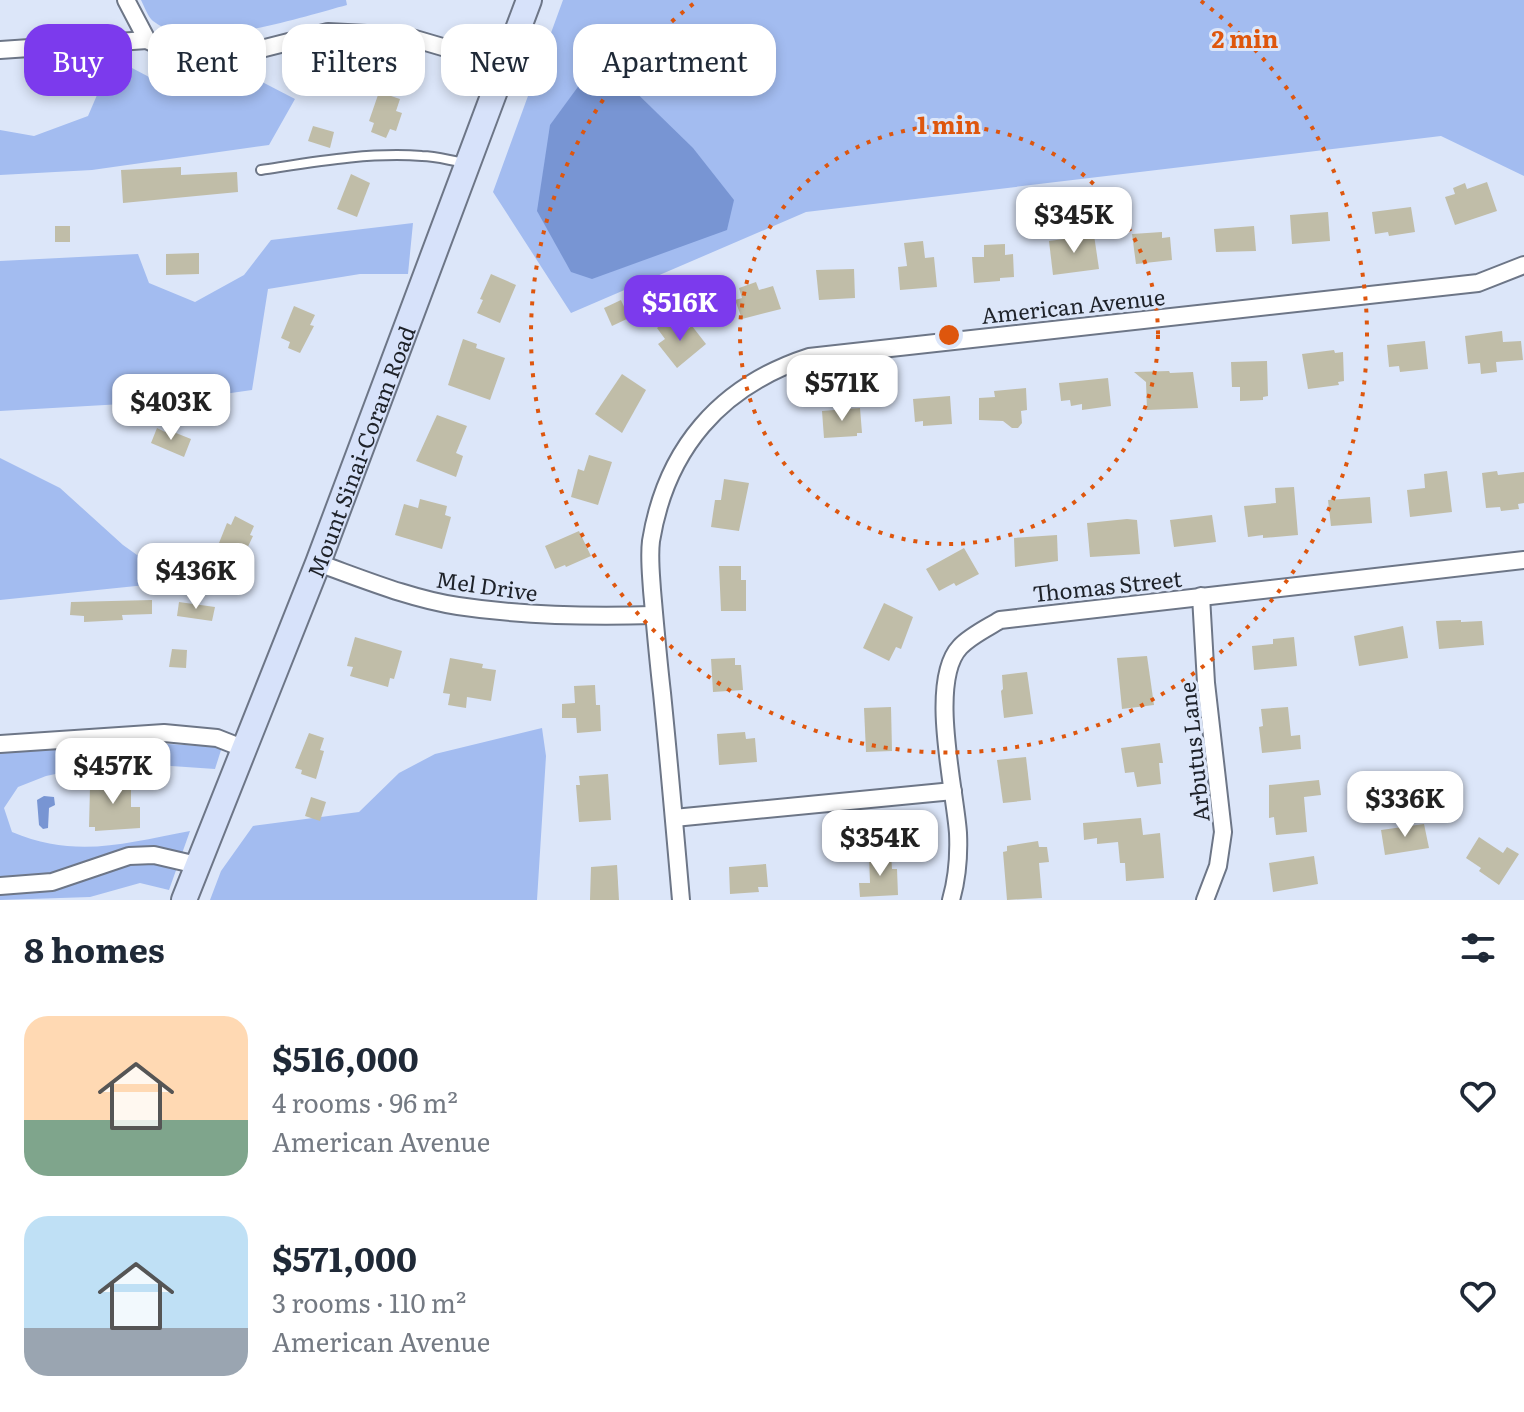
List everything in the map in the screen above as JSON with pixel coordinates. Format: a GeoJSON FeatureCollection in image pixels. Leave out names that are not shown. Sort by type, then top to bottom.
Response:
{"type":"FeatureCollection","features":[{"type":"Feature","properties":{"kind":"main road","name":"Mount Sinai-Coram Road"},"geometry":{"type":"LineString","coordinates":[[520,24],[529,0]]}},
{"type":"Feature","properties":{"kind":"main road","name":"Mount Sinai-Coram Road"},"geometry":{"type":"LineString","coordinates":[[184,900],[318,563],[492,96]]}},
{"type":"Feature","properties":{"kind":"street"},"geometry":{"type":"LineString","coordinates":[[126,0],[147,40]]}},
{"type":"Feature","properties":{"kind":"street"},"geometry":{"type":"LineString","coordinates":[[0,50],[147,40],[198,65],[328,32],[405,36],[441,47]]}},
{"type":"Feature","properties":{"kind":"street","name":"American Avenue"},"geometry":{"type":"LineString","coordinates":[[681,900],[654,615],[651,542],[666,484],[682,449],[721,404],[785,365],[809,357],[1478,283],[1524,265]]}},
{"type":"Feature","properties":{"kind":"street","name":"Thomas Street"},"geometry":{"type":"LineString","coordinates":[[951,900],[958,858],[943,702],[948,671],[958,648],[1000,620],[1524,560]]}},
{"type":"Feature","properties":{"kind":"street","name":"Mel Drive"},"geometry":{"type":"LineString","coordinates":[[318,563],[402,592],[456,606],[562,617],[654,615]]}},
{"type":"Feature","properties":{"kind":"street","name":"Arbutus Lane"},"geometry":{"type":"LineString","coordinates":[[1201,596],[1206,683],[1223,832],[1218,866],[1205,900]]}},
{"type":"Feature","properties":{"kind":"street"},"geometry":{"type":"LineString","coordinates":[[0,744],[164,733],[217,738],[245,749]]}},
{"type":"Feature","properties":{"kind":"street"},"geometry":{"type":"LineString","coordinates":[[674,818],[953,791]]}},
{"type":"Feature","properties":{"kind":"street"},"geometry":{"type":"LineString","coordinates":[[0,886],[52,882],[129,856],[154,855],[197,865]]}},
{"type":"Feature","properties":{"kind":"lane"},"geometry":{"type":"LineString","coordinates":[[261,170],[384,155],[425,156],[466,163]]}},
{"type":"Feature","properties":{"kind":"shaded area"},"geometry":{"type":"Polygon","coordinates":[[[141,0],[346,0],[347,5],[266,26],[159,24],[148,14],[141,0]]]}},
{"type":"Feature","properties":{"kind":"shaded area"},"geometry":{"type":"Polygon","coordinates":[[[563,0],[1524,0],[1524,176],[1441,136],[806,212],[571,313],[493,192],[528,96],[557,96],[557,24],[554,24],[563,0]]]}},
{"type":"Feature","properties":{"kind":"shaded area"},"geometry":{"type":"Polygon","coordinates":[[[132,68],[148,76],[148,96],[266,96],[266,84],[282,92],[282,96],[295,99],[269,145],[92,170],[0,175],[0,130],[34,136],[88,116],[97,96],[132,96],[132,68]]]}},
{"type":"Feature","properties":{"kind":"shaded area"},"geometry":{"type":"Polygon","coordinates":[[[573,94],[573,96],[640,96],[693,148],[734,200],[727,230],[592,279],[571,272],[537,211],[550,125],[573,94]]]}},
{"type":"Feature","properties":{"kind":"shaded area"},"geometry":{"type":"Polygon","coordinates":[[[413,223],[408,274],[360,274],[268,289],[252,390],[175,401],[0,411],[0,261],[138,254],[149,283],[195,302],[244,275],[271,240],[413,223]]]}},
{"type":"Feature","properties":{"kind":"shaded area"},"geometry":{"type":"Polygon","coordinates":[[[0,458],[60,488],[123,545],[175,582],[0,600],[0,458]]]}},
{"type":"Feature","properties":{"kind":"shaded area"},"geometry":{"type":"Polygon","coordinates":[[[542,728],[546,756],[537,900],[210,900],[221,871],[253,826],[359,812],[399,773],[435,754],[542,728]]]}},
{"type":"Feature","properties":{"kind":"shaded area"},"geometry":{"type":"Polygon","coordinates":[[[113,741],[222,747],[215,769],[113,762],[46,776],[18,787],[4,808],[12,832],[58,845],[80,847],[122,844],[190,831],[169,890],[140,883],[90,897],[0,900],[0,750],[113,741]]]}},
{"type":"Feature","properties":{"kind":"shaded area"},"geometry":{"type":"Polygon","coordinates":[[[44,796],[54,797],[55,805],[49,808],[48,828],[43,829],[39,825],[37,800],[44,796]]]}},
{"type":"Feature","properties":{"kind":"building"},"geometry":{"type":"Polygon","coordinates":[[[378,96],[400,99],[396,111],[402,113],[396,131],[390,129],[386,138],[371,132],[374,123],[369,121],[378,96]]]}},
{"type":"Feature","properties":{"kind":"building"},"geometry":{"type":"Polygon","coordinates":[[[313,126],[334,132],[330,148],[308,141],[313,126]]]}},
{"type":"Feature","properties":{"kind":"building"},"geometry":{"type":"Polygon","coordinates":[[[181,167],[181,175],[237,172],[238,192],[123,203],[121,170],[181,167]]]}},
{"type":"Feature","properties":{"kind":"building"},"geometry":{"type":"Polygon","coordinates":[[[351,174],[370,183],[357,217],[337,209],[351,174]]]}},
{"type":"Feature","properties":{"kind":"building"},"geometry":{"type":"Polygon","coordinates":[[[1487,182],[1497,211],[1455,225],[1445,197],[1455,194],[1453,188],[1465,183],[1467,189],[1487,182]]]}},
{"type":"Feature","properties":{"kind":"building"},"geometry":{"type":"Polygon","coordinates":[[[1411,207],[1415,232],[1389,236],[1388,232],[1375,234],[1372,212],[1411,207]]]}},
{"type":"Feature","properties":{"kind":"building"},"geometry":{"type":"Polygon","coordinates":[[[1328,212],[1330,241],[1292,244],[1290,215],[1328,212]]]}},
{"type":"Feature","properties":{"kind":"building"},"geometry":{"type":"Polygon","coordinates":[[[55,226],[70,226],[70,242],[55,242],[55,226]]]}},
{"type":"Feature","properties":{"kind":"building"},"geometry":{"type":"Polygon","coordinates":[[[1254,226],[1256,251],[1216,252],[1214,229],[1254,226]]]}},
{"type":"Feature","properties":{"kind":"building"},"geometry":{"type":"Polygon","coordinates":[[[1162,232],[1162,238],[1170,237],[1172,260],[1136,264],[1132,234],[1162,232]]]}},
{"type":"Feature","properties":{"kind":"building"},"geometry":{"type":"Polygon","coordinates":[[[1094,235],[1099,269],[1053,275],[1049,241],[1094,235]]]}},
{"type":"Feature","properties":{"kind":"building"},"geometry":{"type":"Polygon","coordinates":[[[923,241],[925,258],[934,257],[937,287],[900,290],[898,267],[907,266],[904,243],[923,241]]]}},
{"type":"Feature","properties":{"kind":"building"},"geometry":{"type":"Polygon","coordinates":[[[1005,244],[1005,255],[1013,254],[1014,277],[974,283],[972,257],[984,257],[984,245],[1005,244]]]}},
{"type":"Feature","properties":{"kind":"building"},"geometry":{"type":"Polygon","coordinates":[[[199,253],[199,274],[166,275],[166,254],[199,253]]]}},
{"type":"Feature","properties":{"kind":"building"},"geometry":{"type":"Polygon","coordinates":[[[854,269],[855,298],[819,300],[816,270],[854,269]]]}},
{"type":"Feature","properties":{"kind":"building"},"geometry":{"type":"Polygon","coordinates":[[[491,274],[516,285],[500,323],[477,313],[491,274]]]}},
{"type":"Feature","properties":{"kind":"building"},"geometry":{"type":"Polygon","coordinates":[[[756,282],[759,290],[773,286],[781,309],[742,319],[735,300],[742,298],[739,288],[756,282]]]}},
{"type":"Feature","properties":{"kind":"building"},"geometry":{"type":"Polygon","coordinates":[[[621,300],[629,318],[612,326],[604,308],[621,300]]]}},
{"type":"Feature","properties":{"kind":"building"},"geometry":{"type":"Polygon","coordinates":[[[294,306],[315,315],[310,325],[314,326],[300,353],[288,348],[290,342],[281,338],[294,306]]]}},
{"type":"Feature","properties":{"kind":"building"},"geometry":{"type":"Polygon","coordinates":[[[669,319],[678,329],[681,326],[685,331],[692,326],[706,344],[677,368],[658,344],[665,339],[657,328],[669,319]]]}},
{"type":"Feature","properties":{"kind":"building"},"geometry":{"type":"Polygon","coordinates":[[[1502,331],[1503,342],[1521,341],[1523,360],[1496,362],[1497,372],[1481,374],[1480,363],[1468,364],[1465,336],[1502,331]]]}},
{"type":"Feature","properties":{"kind":"building"},"geometry":{"type":"Polygon","coordinates":[[[463,339],[477,344],[476,348],[505,358],[490,400],[448,385],[463,339]]]}},
{"type":"Feature","properties":{"kind":"building"},"geometry":{"type":"Polygon","coordinates":[[[1425,341],[1428,369],[1400,372],[1399,366],[1389,367],[1387,345],[1425,341]]]}},
{"type":"Feature","properties":{"kind":"building"},"geometry":{"type":"Polygon","coordinates":[[[1334,350],[1335,353],[1343,352],[1344,381],[1338,382],[1339,385],[1308,389],[1302,354],[1334,350]]]}},
{"type":"Feature","properties":{"kind":"building"},"geometry":{"type":"Polygon","coordinates":[[[1267,361],[1268,396],[1263,400],[1240,401],[1240,387],[1232,387],[1231,362],[1267,361]]]}},
{"type":"Feature","properties":{"kind":"building"},"geometry":{"type":"Polygon","coordinates":[[[1134,372],[1193,372],[1198,408],[1147,410],[1146,382],[1134,372]]]}},
{"type":"Feature","properties":{"kind":"building"},"geometry":{"type":"Polygon","coordinates":[[[622,374],[646,390],[622,433],[595,414],[622,374]]]}},
{"type":"Feature","properties":{"kind":"building"},"geometry":{"type":"Polygon","coordinates":[[[1108,378],[1111,406],[1082,410],[1082,404],[1071,406],[1070,400],[1061,401],[1059,383],[1108,378]]]}},
{"type":"Feature","properties":{"kind":"building"},"geometry":{"type":"Polygon","coordinates":[[[1026,388],[1027,410],[1021,411],[1022,423],[1018,428],[1012,428],[1003,421],[979,420],[979,398],[995,397],[994,391],[1026,388]]]}},
{"type":"Feature","properties":{"kind":"building"},"geometry":{"type":"Polygon","coordinates":[[[950,396],[952,424],[923,426],[923,421],[915,422],[913,399],[950,396]]]}},
{"type":"Feature","properties":{"kind":"building"},"geometry":{"type":"Polygon","coordinates":[[[860,408],[862,433],[824,438],[822,411],[860,408]]]}},
{"type":"Feature","properties":{"kind":"building"},"geometry":{"type":"Polygon","coordinates":[[[437,415],[467,426],[456,453],[463,456],[456,477],[416,461],[437,415]]]}},
{"type":"Feature","properties":{"kind":"building"},"geometry":{"type":"Polygon","coordinates":[[[157,428],[191,439],[184,457],[151,443],[157,428]]]}},
{"type":"Feature","properties":{"kind":"building"},"geometry":{"type":"Polygon","coordinates":[[[589,455],[612,462],[598,505],[571,497],[578,469],[584,471],[589,455]]]}},
{"type":"Feature","properties":{"kind":"building"},"geometry":{"type":"Polygon","coordinates":[[[1447,471],[1452,512],[1410,517],[1407,490],[1425,488],[1424,474],[1447,471]]]}},
{"type":"Feature","properties":{"kind":"building"},"geometry":{"type":"Polygon","coordinates":[[[1497,471],[1498,475],[1524,472],[1524,503],[1518,504],[1519,509],[1501,511],[1500,507],[1486,508],[1482,473],[1497,471]]]}},
{"type":"Feature","properties":{"kind":"building"},"geometry":{"type":"Polygon","coordinates":[[[724,479],[749,483],[739,531],[711,527],[715,500],[721,500],[724,479]]]}},
{"type":"Feature","properties":{"kind":"building"},"geometry":{"type":"Polygon","coordinates":[[[1294,487],[1298,535],[1248,537],[1244,506],[1276,503],[1275,488],[1294,487]]]}},
{"type":"Feature","properties":{"kind":"building"},"geometry":{"type":"Polygon","coordinates":[[[1370,497],[1372,523],[1331,526],[1328,500],[1370,497]]]}},
{"type":"Feature","properties":{"kind":"building"},"geometry":{"type":"Polygon","coordinates":[[[420,499],[447,506],[445,515],[451,517],[442,549],[395,535],[404,504],[418,508],[420,499]]]}},
{"type":"Feature","properties":{"kind":"building"},"geometry":{"type":"Polygon","coordinates":[[[1212,515],[1216,542],[1174,547],[1170,520],[1212,515]]]}},
{"type":"Feature","properties":{"kind":"building"},"geometry":{"type":"Polygon","coordinates":[[[235,516],[254,526],[244,555],[219,543],[227,523],[231,525],[235,516]]]}},
{"type":"Feature","properties":{"kind":"building"},"geometry":{"type":"Polygon","coordinates":[[[1137,520],[1140,554],[1090,557],[1087,523],[1137,520]]]}},
{"type":"Feature","properties":{"kind":"building"},"geometry":{"type":"Polygon","coordinates":[[[579,531],[591,556],[555,569],[545,546],[579,531]]]}},
{"type":"Feature","properties":{"kind":"building"},"geometry":{"type":"Polygon","coordinates":[[[1057,535],[1058,561],[1015,567],[1014,538],[1057,535]]]}},
{"type":"Feature","properties":{"kind":"building"},"geometry":{"type":"Polygon","coordinates":[[[964,548],[979,574],[939,591],[926,569],[964,548]]]}},
{"type":"Feature","properties":{"kind":"building"},"geometry":{"type":"Polygon","coordinates":[[[719,566],[741,566],[741,580],[746,580],[746,611],[721,611],[719,566]]]}},
{"type":"Feature","properties":{"kind":"building"},"geometry":{"type":"Polygon","coordinates":[[[152,600],[152,614],[122,615],[123,620],[84,622],[84,616],[70,615],[71,602],[152,600]]]}},
{"type":"Feature","properties":{"kind":"building"},"geometry":{"type":"Polygon","coordinates":[[[179,602],[215,607],[212,621],[177,616],[179,602]]]}},
{"type":"Feature","properties":{"kind":"building"},"geometry":{"type":"Polygon","coordinates":[[[884,603],[913,617],[901,649],[896,647],[889,661],[863,648],[884,603]]]}},
{"type":"Feature","properties":{"kind":"building"},"geometry":{"type":"Polygon","coordinates":[[[1436,621],[1482,621],[1484,645],[1439,649],[1436,621]]]}},
{"type":"Feature","properties":{"kind":"building"},"geometry":{"type":"Polygon","coordinates":[[[1403,626],[1408,658],[1359,666],[1354,636],[1403,626]]]}},
{"type":"Feature","properties":{"kind":"building"},"geometry":{"type":"Polygon","coordinates":[[[355,637],[402,651],[394,679],[390,678],[388,687],[350,676],[353,667],[347,666],[355,637]]]}},
{"type":"Feature","properties":{"kind":"building"},"geometry":{"type":"Polygon","coordinates":[[[1294,637],[1297,666],[1254,670],[1252,646],[1273,644],[1273,639],[1294,637]]]}},
{"type":"Feature","properties":{"kind":"building"},"geometry":{"type":"Polygon","coordinates":[[[172,649],[187,650],[186,668],[169,667],[172,649]]]}},
{"type":"Feature","properties":{"kind":"building"},"geometry":{"type":"Polygon","coordinates":[[[1147,656],[1154,705],[1122,709],[1117,658],[1147,656]]]}},
{"type":"Feature","properties":{"kind":"building"},"geometry":{"type":"Polygon","coordinates":[[[450,658],[483,664],[482,668],[496,670],[491,701],[467,697],[466,708],[448,705],[450,694],[443,693],[450,658]]]}},
{"type":"Feature","properties":{"kind":"building"},"geometry":{"type":"Polygon","coordinates":[[[735,658],[735,665],[741,665],[743,690],[713,692],[711,659],[735,658]]]}},
{"type":"Feature","properties":{"kind":"building"},"geometry":{"type":"Polygon","coordinates":[[[1027,672],[1033,714],[1004,718],[1002,675],[1027,672]]]}},
{"type":"Feature","properties":{"kind":"building"},"geometry":{"type":"Polygon","coordinates":[[[595,685],[601,731],[577,733],[576,718],[562,718],[562,704],[575,703],[574,686],[595,685]]]}},
{"type":"Feature","properties":{"kind":"building"},"geometry":{"type":"Polygon","coordinates":[[[891,707],[892,751],[866,752],[864,708],[891,707]]]}},
{"type":"Feature","properties":{"kind":"building"},"geometry":{"type":"Polygon","coordinates":[[[1288,707],[1291,736],[1300,735],[1301,749],[1262,753],[1259,727],[1263,726],[1261,709],[1288,707]]]}},
{"type":"Feature","properties":{"kind":"building"},"geometry":{"type":"Polygon","coordinates":[[[745,732],[746,739],[755,738],[757,762],[719,765],[717,734],[745,732]]]}},
{"type":"Feature","properties":{"kind":"building"},"geometry":{"type":"Polygon","coordinates":[[[309,733],[324,738],[320,750],[324,751],[316,779],[301,774],[302,770],[295,768],[309,733]]]}},
{"type":"Feature","properties":{"kind":"building"},"geometry":{"type":"Polygon","coordinates":[[[1160,743],[1163,763],[1159,763],[1161,784],[1137,787],[1134,772],[1125,773],[1121,748],[1160,743]]]}},
{"type":"Feature","properties":{"kind":"building"},"geometry":{"type":"Polygon","coordinates":[[[1026,757],[1031,800],[1003,803],[997,760],[1026,757]]]}},
{"type":"Feature","properties":{"kind":"building"},"geometry":{"type":"Polygon","coordinates":[[[608,774],[611,820],[579,822],[576,785],[580,785],[579,776],[608,774]]]}},
{"type":"Feature","properties":{"kind":"building"},"geometry":{"type":"Polygon","coordinates":[[[98,778],[131,778],[131,807],[140,807],[140,828],[95,831],[95,827],[89,827],[90,787],[98,787],[98,778]]]}},
{"type":"Feature","properties":{"kind":"building"},"geometry":{"type":"Polygon","coordinates":[[[1319,780],[1321,795],[1304,797],[1307,832],[1276,835],[1274,817],[1269,818],[1269,785],[1319,780]]]}},
{"type":"Feature","properties":{"kind":"building"},"geometry":{"type":"Polygon","coordinates":[[[311,797],[326,802],[320,821],[305,816],[311,797]]]}},
{"type":"Feature","properties":{"kind":"building"},"geometry":{"type":"Polygon","coordinates":[[[1141,818],[1143,835],[1160,833],[1164,878],[1126,881],[1125,863],[1120,863],[1118,842],[1097,844],[1097,838],[1084,840],[1083,823],[1141,818]]]}},
{"type":"Feature","properties":{"kind":"building"},"geometry":{"type":"Polygon","coordinates":[[[1424,824],[1429,848],[1385,855],[1381,830],[1424,824]]]}},
{"type":"Feature","properties":{"kind":"building"},"geometry":{"type":"Polygon","coordinates":[[[1479,837],[1503,853],[1507,847],[1519,854],[1499,885],[1466,858],[1479,837]]]}},
{"type":"Feature","properties":{"kind":"building"},"geometry":{"type":"Polygon","coordinates":[[[1038,841],[1039,847],[1047,847],[1049,862],[1039,863],[1042,898],[1007,900],[1003,852],[1007,851],[1007,846],[1038,841]]]}},
{"type":"Feature","properties":{"kind":"building"},"geometry":{"type":"Polygon","coordinates":[[[891,854],[892,869],[897,869],[898,895],[860,897],[859,883],[870,883],[869,855],[891,854]]]}},
{"type":"Feature","properties":{"kind":"building"},"geometry":{"type":"Polygon","coordinates":[[[1314,856],[1318,884],[1273,892],[1269,863],[1314,856]]]}},
{"type":"Feature","properties":{"kind":"building"},"geometry":{"type":"Polygon","coordinates":[[[766,864],[768,887],[758,887],[759,892],[730,894],[729,867],[766,864]]]}},
{"type":"Feature","properties":{"kind":"building"},"geometry":{"type":"Polygon","coordinates":[[[617,865],[619,900],[590,900],[591,867],[617,865]]]}}]}
